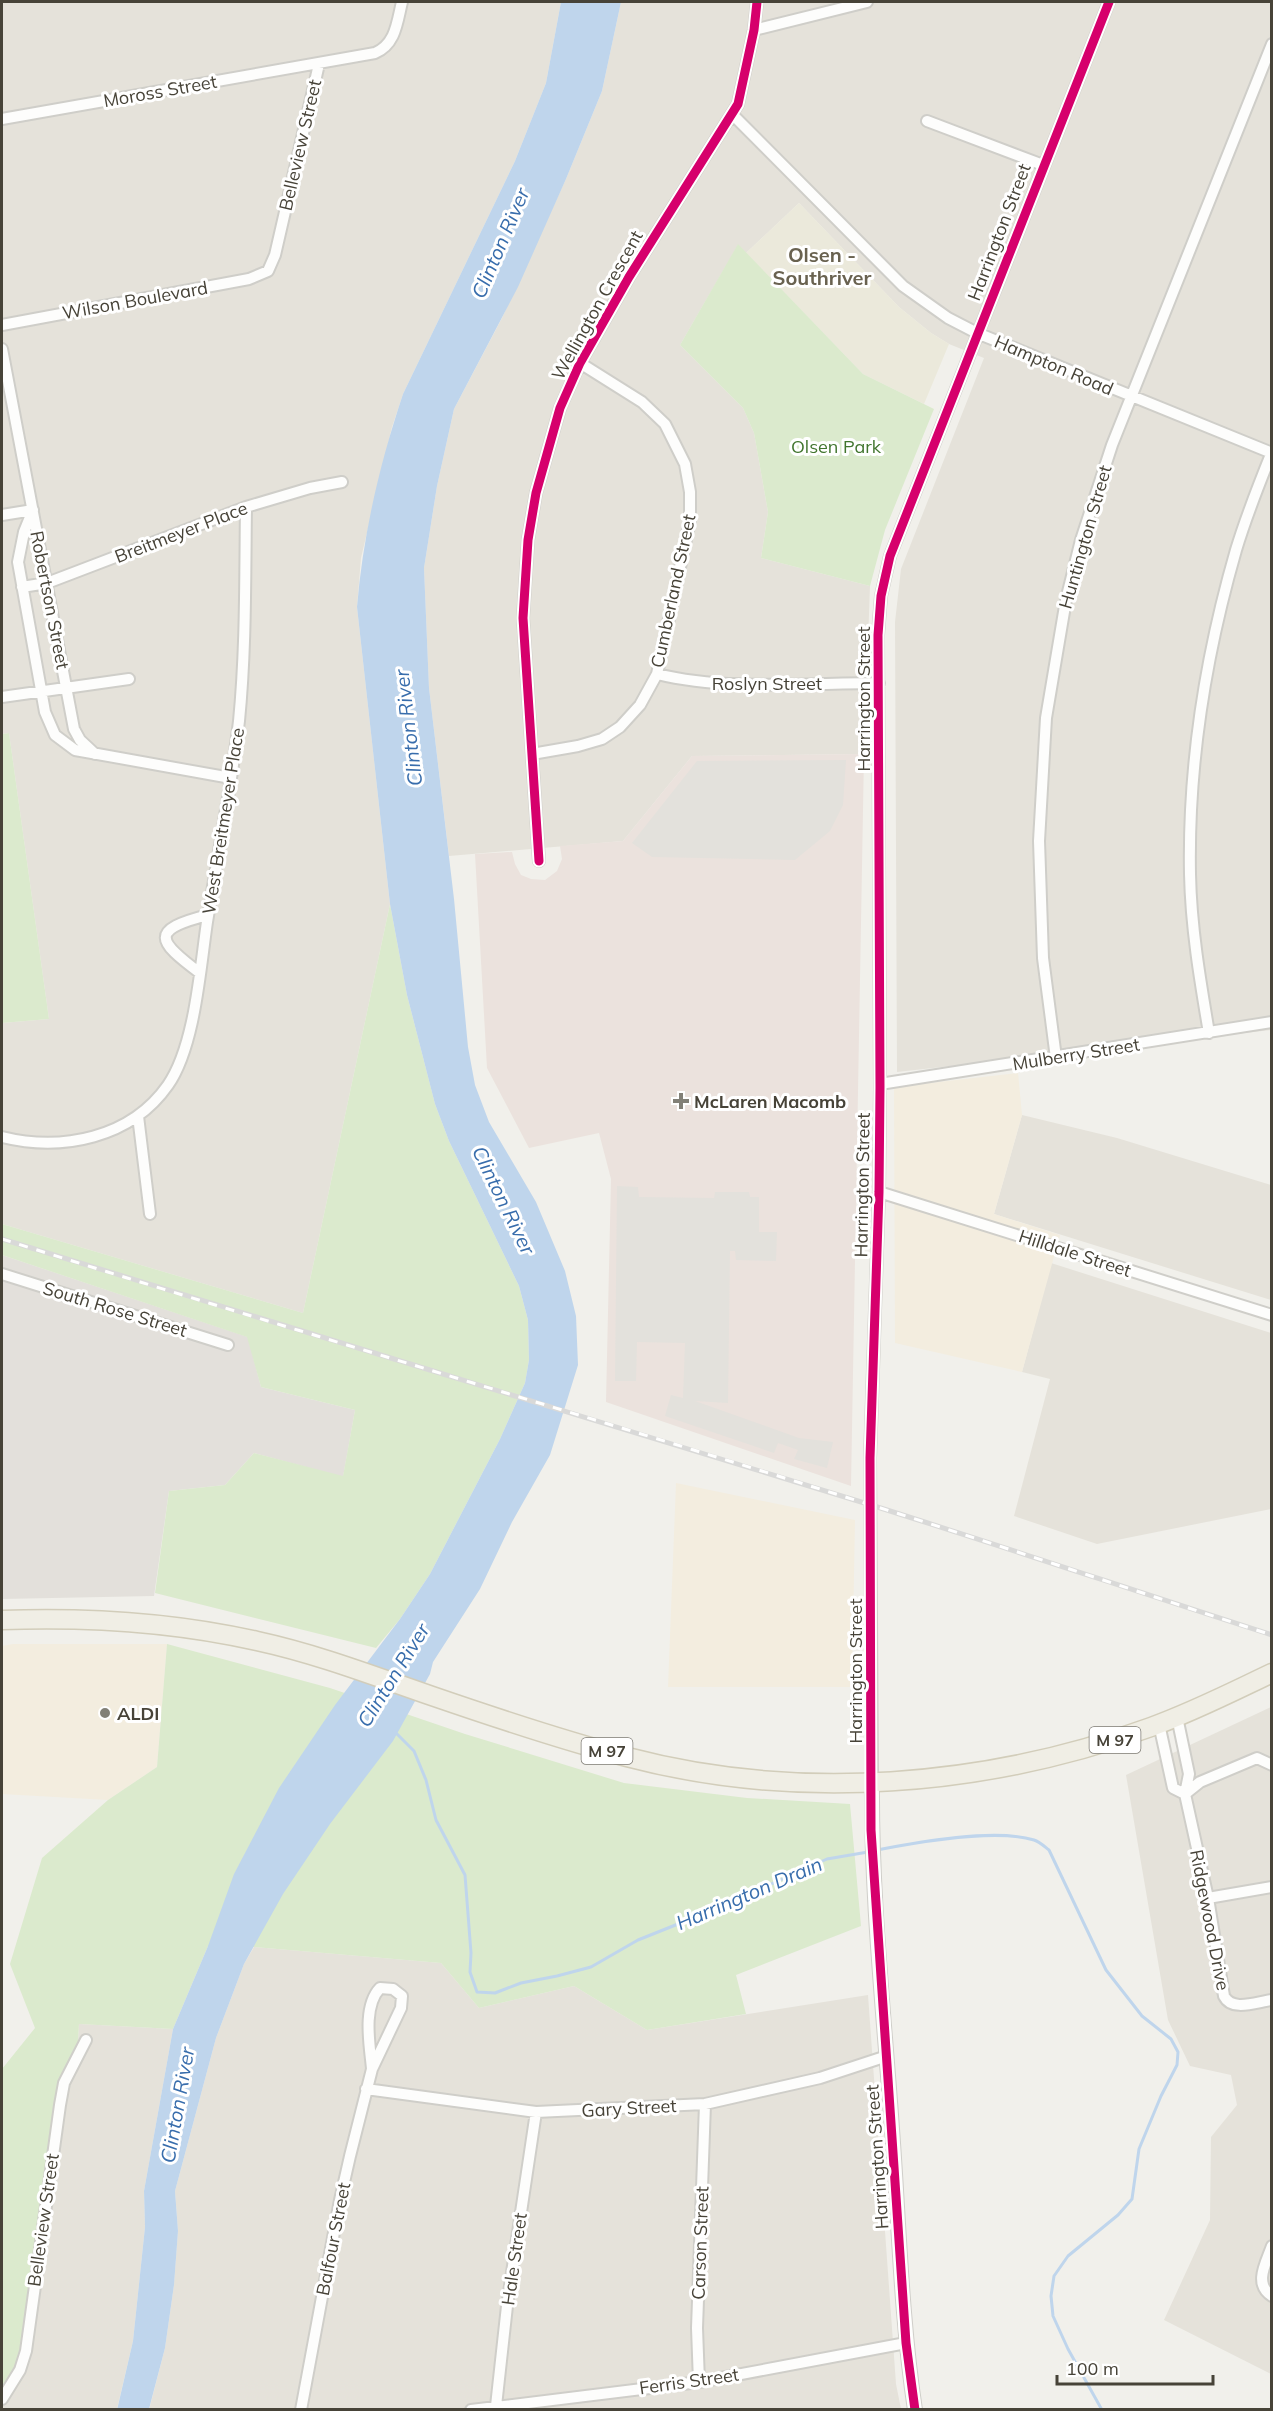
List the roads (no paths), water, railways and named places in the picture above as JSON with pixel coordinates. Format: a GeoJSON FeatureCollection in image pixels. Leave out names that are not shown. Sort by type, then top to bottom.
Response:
{"type":"FeatureCollection","features":[{"type":"Feature","properties":{"kind":"main road","name":"M 97"},"geometry":{"type":"LineString","coordinates":[[2,1620],[94,1620],[197,1629],[268,1643],[345,1665],[436,1698],[583,1744],[674,1767],[783,1781],[901,1781],[994,1770],[1109,1742],[1177,1717],[1272,1673]]}},
{"type":"Feature","properties":{"kind":"street","name":"Belleview Street"},"geometry":{"type":"LineString","coordinates":[[268,271],[275,255],[319,64],[375,53],[387,47],[395,30],[402,2]]}},
{"type":"Feature","properties":{"kind":"street","name":"Wellington Crescent"},"geometry":{"type":"LineString","coordinates":[[539,861],[523,618],[528,540],[536,493],[560,408],[580,363],[629,277],[732,114],[742,93],[757,2]]}},
{"type":"Feature","properties":{"kind":"street"},"geometry":{"type":"LineString","coordinates":[[754,30],[867,2]]}},
{"type":"Feature","properties":{"kind":"street","name":"Harrington Street"},"geometry":{"type":"LineString","coordinates":[[915,2409],[906,2343],[871,1830],[870,1458],[879,1192],[878,635],[881,596],[890,556],[1109,2]]}},
{"type":"Feature","properties":{"kind":"street","name":"Huntington Street"},"geometry":{"type":"LineString","coordinates":[[1056,1058],[1043,958],[1039,889],[1040,799],[1046,718],[1066,600],[1081,540],[1112,445],[1272,44]]}},
{"type":"Feature","properties":{"kind":"street","name":"Moross Street"},"geometry":{"type":"LineString","coordinates":[[2,119],[319,64]]}},
{"type":"Feature","properties":{"kind":"street","name":"Hampton Road"},"geometry":{"type":"LineString","coordinates":[[732,114],[896,280],[918,298],[977,333],[1271,453]]}},
{"type":"Feature","properties":{"kind":"street"},"geometry":{"type":"LineString","coordinates":[[927,121],[1043,165]]}},
{"type":"Feature","properties":{"kind":"street","name":"Wilson Boulevard"},"geometry":{"type":"LineString","coordinates":[[2,325],[249,279],[268,271]]}},
{"type":"Feature","properties":{"kind":"street","name":"Robertson Street"},"geometry":{"type":"LineString","coordinates":[[2,350],[77,734],[86,747],[95,754]]}},
{"type":"Feature","properties":{"kind":"street","name":"Cumberland Street"},"geometry":{"type":"LineString","coordinates":[[532,754],[592,743],[620,727],[640,705],[657,674],[690,521],[688,477],[676,442],[665,424],[623,389],[580,363]]}},
{"type":"Feature","properties":{"kind":"street"},"geometry":{"type":"LineString","coordinates":[[1209,1033],[1195,942],[1190,875],[1192,806],[1197,756],[1205,682],[1224,596],[1237,549],[1271,453]]}},
{"type":"Feature","properties":{"kind":"street","name":"Breitmeyer Place"},"geometry":{"type":"LineString","coordinates":[[22,587],[47,583],[246,507],[310,488],[342,482]]}},
{"type":"Feature","properties":{"kind":"street","name":"West Breitmeyer Place"},"geometry":{"type":"LineString","coordinates":[[2,1137],[36,1143],[79,1140],[105,1134],[138,1116],[170,1083],[177,1066],[193,1017],[231,778],[243,663],[246,507]]}},
{"type":"Feature","properties":{"kind":"street"},"geometry":{"type":"LineString","coordinates":[[2,515],[33,510]]}},
{"type":"Feature","properties":{"kind":"street","name":"Robertson Street"},"geometry":{"type":"LineString","coordinates":[[33,510],[20,546],[18,562],[41,692],[50,727],[59,739],[75,750],[231,778]]}},
{"type":"Feature","properties":{"kind":"street","name":"Roslyn Street"},"geometry":{"type":"LineString","coordinates":[[657,674],[679,680],[713,684],[879,683]]}},
{"type":"Feature","properties":{"kind":"street"},"geometry":{"type":"LineString","coordinates":[[2,697],[129,679]]}},
{"type":"Feature","properties":{"kind":"street"},"geometry":{"type":"LineString","coordinates":[[200,973],[170,951],[166,938],[173,926],[208,915]]}},
{"type":"Feature","properties":{"kind":"street","name":"Mulberry Street"},"geometry":{"type":"LineString","coordinates":[[880,1084],[1056,1058],[1272,1022]]}},
{"type":"Feature","properties":{"kind":"street"},"geometry":{"type":"LineString","coordinates":[[138,1116],[150,1214]]}},
{"type":"Feature","properties":{"kind":"street","name":"Hilldale Street"},"geometry":{"type":"LineString","coordinates":[[879,1192],[1272,1315]]}},
{"type":"Feature","properties":{"kind":"street","name":"South Rose Street"},"geometry":{"type":"LineString","coordinates":[[2,1274],[228,1345]]}},
{"type":"Feature","properties":{"kind":"street","name":"Ridgewood Drive"},"geometry":{"type":"LineString","coordinates":[[1177,1717],[1189,1774],[1185,1794],[1208,1898],[1226,2000],[1236,2006],[1272,2000]]}},
{"type":"Feature","properties":{"kind":"street","name":"Ridgewood Drive"},"geometry":{"type":"LineString","coordinates":[[1159,1724],[1173,1788],[1185,1794]]}},
{"type":"Feature","properties":{"kind":"street"},"geometry":{"type":"LineString","coordinates":[[1185,1794],[1200,1782],[1257,1758],[1272,1765]]}},
{"type":"Feature","properties":{"kind":"street"},"geometry":{"type":"LineString","coordinates":[[1208,1898],[1272,1887]]}},
{"type":"Feature","properties":{"kind":"street","name":"Balfour Street"},"geometry":{"type":"LineString","coordinates":[[301,2409],[339,2200],[366,2089],[372,2069],[401,2008],[402,1996],[393,1989],[380,1988],[371,2002],[369,2025],[372,2069]]}},
{"type":"Feature","properties":{"kind":"street","name":"Belleview Street"},"geometry":{"type":"LineString","coordinates":[[2,2400],[20,2370],[26,2352],[64,2083],[86,2040]]}},
{"type":"Feature","properties":{"kind":"street","name":"Gary Street"},"geometry":{"type":"LineString","coordinates":[[366,2089],[536,2112],[705,2104],[820,2078],[887,2056]]}},
{"type":"Feature","properties":{"kind":"street","name":"Carson Street"},"geometry":{"type":"LineString","coordinates":[[699,2382],[697,2328],[705,2104]]}},
{"type":"Feature","properties":{"kind":"street","name":"Hale Street"},"geometry":{"type":"LineString","coordinates":[[496,2406],[507,2306],[536,2112]]}},
{"type":"Feature","properties":{"kind":"street"},"geometry":{"type":"LineString","coordinates":[[1272,2246],[1260,2280],[1262,2288],[1272,2296]]}},
{"type":"Feature","properties":{"kind":"street","name":"Ferris Street"},"geometry":{"type":"LineString","coordinates":[[471,2409],[699,2382],[906,2343]]}},
{"type":"Feature","properties":{"kind":"water","name":"Clinton River"},"geometry":{"type":"Polygon","coordinates":[[[561,2],[621,2],[602,91],[518,287],[454,409],[437,486],[424,568],[429,688],[454,899],[468,1047],[475,1085],[489,1122],[536,1202],[565,1271],[576,1316],[578,1365],[550,1455],[512,1522],[480,1589],[433,1662],[430,1674],[393,1741],[330,1824],[283,1894],[244,1964],[216,2038],[175,2191],[178,2231],[174,2285],[165,2348],[149,2409],[117,2410],[133,2341],[145,2227],[144,2191],[173,2029],[208,1946],[234,1874],[279,1788],[335,1705],[400,1619],[430,1574],[500,1439],[525,1383],[529,1360],[528,1320],[519,1286],[449,1141],[435,1104],[407,995],[390,904],[357,607],[363,553],[374,499],[403,394],[515,161],[546,83],[561,2]]]}},
{"type":"Feature","properties":{"kind":"waterway","name":"Harrington Drain"},"geometry":{"type":"LineString","coordinates":[[394,1731],[414,1751],[426,1780],[436,1820],[465,1875],[471,1953],[470,1972],[477,1992],[495,1993],[521,1983],[591,1967],[638,1940],[718,1908],[827,1859],[868,1852]]}},
{"type":"Feature","properties":{"kind":"waterway","name":"Harrington Drain"},"geometry":{"type":"LineString","coordinates":[[877,1850],[956,1837],[999,1835],[1040,1843],[1049,1850],[1106,1970],[1142,2016],[1171,2039],[1178,2052],[1177,2065],[1161,2096],[1139,2149],[1132,2199],[1118,2215],[1068,2256],[1054,2276],[1051,2296],[1053,2316],[1068,2349],[1102,2410]]}},
{"type":"Feature","properties":{"kind":"railway"},"geometry":{"type":"LineString","coordinates":[[2,1239],[763,1471],[1272,1635]]}},
{"type":"Feature","properties":{"kind":"place","name":"McLaren Macomb"},"geometry":{"type":"Point","coordinates":[681,1101]}},
{"type":"Feature","properties":{"kind":"place","name":"ALDI"},"geometry":{"type":"Point","coordinates":[105,1713]}},
{"type":"Feature","properties":{"kind":"district","name":"Olsen - Southriver"},"geometry":{"type":"Point","coordinates":[822,266]}},
{"type":"Feature","properties":{"kind":"park label","name":"Olsen Park"},"geometry":{"type":"Point","coordinates":[836,446]}}]}
